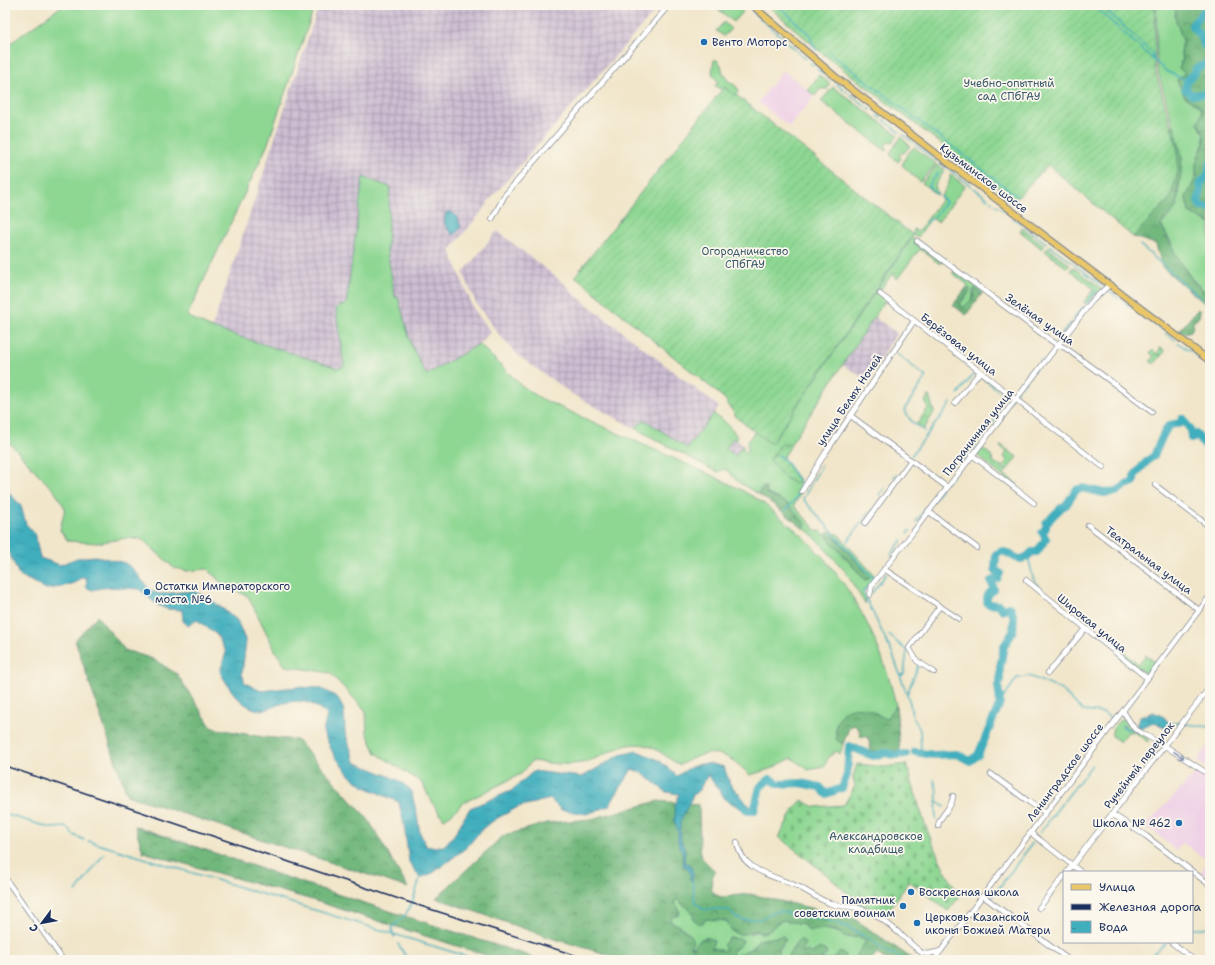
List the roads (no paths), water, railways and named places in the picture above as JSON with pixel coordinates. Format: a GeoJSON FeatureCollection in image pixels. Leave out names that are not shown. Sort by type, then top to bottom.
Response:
{"type":"FeatureCollection","features":[{"type":"Feature","properties":{"kind":"main road","name":"Кузьминское шоссе"},"geometry":{"type":"LineString","coordinates":[[752,5],[838,79],[1210,361]]}},
{"type":"Feature","properties":{"kind":"street"},"geometry":{"type":"LineString","coordinates":[[492,219],[505,195],[669,5]]}},
{"type":"Feature","properties":{"kind":"street","name":"Зелёная улица"},"geometry":{"type":"LineString","coordinates":[[917,241],[1152,412]]}},
{"type":"Feature","properties":{"kind":"street","name":"Пограничная улица"},"geometry":{"type":"LineString","coordinates":[[870,595],[872,586],[928,511],[1092,301],[1109,285]]}},
{"type":"Feature","properties":{"kind":"street","name":"Берёзовая улица"},"geometry":{"type":"LineString","coordinates":[[880,294],[1103,467]]}},
{"type":"Feature","properties":{"kind":"street","name":"улица Белых Ночей"},"geometry":{"type":"LineString","coordinates":[[802,491],[818,464],[914,321]]}},
{"type":"Feature","properties":{"kind":"street"},"geometry":{"type":"LineString","coordinates":[[955,403],[980,372]]}},
{"type":"Feature","properties":{"kind":"street"},"geometry":{"type":"LineString","coordinates":[[851,416],[947,487]]}},
{"type":"Feature","properties":{"kind":"street"},"geometry":{"type":"LineString","coordinates":[[972,455],[1034,503]]}},
{"type":"Feature","properties":{"kind":"street"},"geometry":{"type":"LineString","coordinates":[[865,523],[910,460]]}},
{"type":"Feature","properties":{"kind":"street"},"geometry":{"type":"LineString","coordinates":[[1155,485],[1210,527]]}},
{"type":"Feature","properties":{"kind":"street"},"geometry":{"type":"LineString","coordinates":[[928,511],[977,548]]}},
{"type":"Feature","properties":{"kind":"street","name":"Театральная улица"},"geometry":{"type":"LineString","coordinates":[[1088,525],[1199,610]]}},
{"type":"Feature","properties":{"kind":"street"},"geometry":{"type":"LineString","coordinates":[[884,569],[959,619]]}},
{"type":"Feature","properties":{"kind":"street","name":"Широкая улица"},"geometry":{"type":"LineString","coordinates":[[1026,580],[1085,629],[1148,678]]}},
{"type":"Feature","properties":{"kind":"street","name":"Ленинградское шоссе"},"geometry":{"type":"LineString","coordinates":[[934,960],[1210,596]]}},
{"type":"Feature","properties":{"kind":"street"},"geometry":{"type":"LineString","coordinates":[[934,672],[917,661],[909,648],[940,606]]}},
{"type":"Feature","properties":{"kind":"street"},"geometry":{"type":"LineString","coordinates":[[1048,673],[1085,629]]}},
{"type":"Feature","properties":{"kind":"street","name":"Ручейный переулок"},"geometry":{"type":"LineString","coordinates":[[1068,871],[1210,688]]}},
{"type":"Feature","properties":{"kind":"street"},"geometry":{"type":"LineString","coordinates":[[1123,711],[1133,727],[1210,775]]}},
{"type":"Feature","properties":{"kind":"street"},"geometry":{"type":"LineString","coordinates":[[991,774],[1029,802],[1046,812]]}},
{"type":"Feature","properties":{"kind":"street"},"geometry":{"type":"LineString","coordinates":[[938,826],[939,820],[953,801],[953,796]]}},
{"type":"Feature","properties":{"kind":"street"},"geometry":{"type":"LineString","coordinates":[[1112,814],[1146,836],[1192,871]]}},
{"type":"Feature","properties":{"kind":"street"},"geometry":{"type":"LineString","coordinates":[[1031,833],[1080,871]]}},
{"type":"Feature","properties":{"kind":"street"},"geometry":{"type":"LineString","coordinates":[[737,842],[741,856],[753,868],[800,888],[811,895],[832,904],[851,905],[870,912],[903,936],[922,953],[928,954],[940,951]]}},
{"type":"Feature","properties":{"kind":"street"},"geometry":{"type":"LineString","coordinates":[[1193,872],[1210,885]]}},
{"type":"Feature","properties":{"kind":"street"},"geometry":{"type":"LineString","coordinates":[[1039,908],[1063,877]]}},
{"type":"Feature","properties":{"kind":"street"},"geometry":{"type":"LineString","coordinates":[[5,878],[14,888],[63,960]]}},
{"type":"Feature","properties":{"kind":"street"},"geometry":{"type":"LineString","coordinates":[[983,896],[1069,960]]}},
{"type":"Feature","properties":{"kind":"street"},"geometry":{"type":"LineString","coordinates":[[1171,943],[1194,960]]}},
{"type":"Feature","properties":{"kind":"water"},"geometry":{"type":"Polygon","coordinates":[[[450,211],[457,217],[461,227],[454,235],[447,228],[444,220],[446,213],[450,211]]]}},
{"type":"Feature","properties":{"kind":"water"},"geometry":{"type":"Polygon","coordinates":[[[5,488],[21,506],[26,524],[35,534],[40,558],[60,565],[77,558],[95,556],[125,563],[133,569],[150,590],[160,594],[192,591],[208,597],[237,620],[246,642],[242,673],[245,683],[261,691],[296,687],[320,688],[337,697],[344,710],[345,732],[355,762],[398,780],[411,790],[420,833],[427,847],[444,846],[454,835],[470,808],[511,791],[534,771],[582,777],[620,755],[637,751],[659,760],[677,776],[689,768],[699,764],[710,764],[724,767],[730,784],[754,811],[749,813],[726,800],[708,775],[699,790],[693,795],[680,822],[681,841],[685,850],[684,863],[690,864],[693,873],[692,882],[687,867],[683,866],[683,854],[678,843],[678,832],[674,821],[674,808],[679,794],[666,792],[642,773],[632,769],[609,806],[587,814],[561,810],[550,799],[518,807],[496,819],[482,829],[467,847],[433,873],[420,878],[409,862],[399,802],[365,787],[350,776],[334,755],[323,732],[327,715],[310,703],[298,701],[277,705],[262,710],[255,709],[242,702],[227,685],[220,672],[226,652],[217,635],[197,620],[188,626],[183,621],[182,610],[167,609],[157,605],[139,589],[108,587],[92,590],[86,587],[87,578],[80,578],[77,582],[61,587],[46,589],[19,575],[5,544],[5,488]]]}},
{"type":"Feature","properties":{"kind":"water"},"geometry":{"type":"Polygon","coordinates":[[[1153,712],[1164,717],[1169,723],[1169,729],[1153,722],[1141,728],[1136,725],[1140,717],[1153,712]]]}},
{"type":"Feature","properties":{"kind":"waterway"},"geometry":{"type":"LineString","coordinates":[[778,5],[810,35],[813,45],[817,50]]}},
{"type":"Feature","properties":{"kind":"waterway"},"geometry":{"type":"LineString","coordinates":[[1093,5],[1166,71],[1187,81]]}},
{"type":"Feature","properties":{"kind":"waterway"},"geometry":{"type":"LineString","coordinates":[[1101,5],[1153,54],[1153,60]]}},
{"type":"Feature","properties":{"kind":"waterway"},"geometry":{"type":"LineString","coordinates":[[1210,8],[1202,13],[1192,25],[1202,38],[1204,45],[1210,51]]}},
{"type":"Feature","properties":{"kind":"waterway"},"geometry":{"type":"LineString","coordinates":[[753,12],[806,59]]}},
{"type":"Feature","properties":{"kind":"waterway"},"geometry":{"type":"LineString","coordinates":[[830,53],[1017,196]]}},
{"type":"Feature","properties":{"kind":"waterway"},"geometry":{"type":"LineString","coordinates":[[1210,60],[1208,63],[1195,69],[1195,72],[1188,79],[1185,89],[1192,95],[1210,93]]}},
{"type":"Feature","properties":{"kind":"waterway"},"geometry":{"type":"LineString","coordinates":[[817,69],[832,80]]}},
{"type":"Feature","properties":{"kind":"waterway"},"geometry":{"type":"LineString","coordinates":[[837,84],[847,92]]}},
{"type":"Feature","properties":{"kind":"waterway"},"geometry":{"type":"LineString","coordinates":[[850,94],[865,106]]}},
{"type":"Feature","properties":{"kind":"waterway"},"geometry":{"type":"LineString","coordinates":[[878,115],[881,118]]}},
{"type":"Feature","properties":{"kind":"waterway"},"geometry":{"type":"LineString","coordinates":[[884,120],[899,132]]}},
{"type":"Feature","properties":{"kind":"waterway"},"geometry":{"type":"LineString","coordinates":[[903,135],[913,142]]}},
{"type":"Feature","properties":{"kind":"waterway"},"geometry":{"type":"LineString","coordinates":[[915,144],[937,161]]}},
{"type":"Feature","properties":{"kind":"waterway"},"geometry":{"type":"LineString","coordinates":[[940,163],[947,168]]}},
{"type":"Feature","properties":{"kind":"waterway"},"geometry":{"type":"LineString","coordinates":[[1210,164],[1208,175],[1200,184],[1201,190],[1198,201],[1201,207],[1210,208]]}},
{"type":"Feature","properties":{"kind":"waterway"},"geometry":{"type":"LineString","coordinates":[[950,170],[971,186]]}},
{"type":"Feature","properties":{"kind":"waterway"},"geometry":{"type":"LineString","coordinates":[[937,194],[928,186],[939,172]]}},
{"type":"Feature","properties":{"kind":"waterway"},"geometry":{"type":"LineString","coordinates":[[974,188],[988,199]]}},
{"type":"Feature","properties":{"kind":"waterway"},"geometry":{"type":"LineString","coordinates":[[926,223],[935,216],[946,202],[941,196]]}},
{"type":"Feature","properties":{"kind":"waterway"},"geometry":{"type":"LineString","coordinates":[[1001,208],[1010,215]]}},
{"type":"Feature","properties":{"kind":"waterway"},"geometry":{"type":"LineString","coordinates":[[1013,218],[1021,224]]}},
{"type":"Feature","properties":{"kind":"waterway"},"geometry":{"type":"LineString","coordinates":[[1025,227],[1046,243]]}},
{"type":"Feature","properties":{"kind":"waterway"},"geometry":{"type":"LineString","coordinates":[[1140,245],[1205,302]]}},
{"type":"Feature","properties":{"kind":"waterway"},"geometry":{"type":"LineString","coordinates":[[1050,246],[1072,262]]}},
{"type":"Feature","properties":{"kind":"waterway"},"geometry":{"type":"LineString","coordinates":[[1074,264],[1104,287]]}},
{"type":"Feature","properties":{"kind":"waterway"},"geometry":{"type":"LineString","coordinates":[[1086,304],[1096,291]]}},
{"type":"Feature","properties":{"kind":"waterway"},"geometry":{"type":"LineString","coordinates":[[1109,291],[1120,299]]}},
{"type":"Feature","properties":{"kind":"waterway"},"geometry":{"type":"LineString","coordinates":[[1123,301],[1132,308]]}},
{"type":"Feature","properties":{"kind":"waterway"},"geometry":{"type":"LineString","coordinates":[[1073,320],[1083,307]]}},
{"type":"Feature","properties":{"kind":"waterway"},"geometry":{"type":"LineString","coordinates":[[1136,311],[1147,319]]}},
{"type":"Feature","properties":{"kind":"waterway"},"geometry":{"type":"LineString","coordinates":[[1150,321],[1161,329]]}},
{"type":"Feature","properties":{"kind":"waterway"},"geometry":{"type":"LineString","coordinates":[[1056,341],[1071,323]]}},
{"type":"Feature","properties":{"kind":"waterway"},"geometry":{"type":"LineString","coordinates":[[1165,333],[1175,340]]}},
{"type":"Feature","properties":{"kind":"waterway"},"geometry":{"type":"LineString","coordinates":[[1178,343],[1190,351]]}},
{"type":"Feature","properties":{"kind":"waterway"},"geometry":{"type":"LineString","coordinates":[[1193,353],[1203,361]]}},
{"type":"Feature","properties":{"kind":"waterway"},"geometry":{"type":"LineString","coordinates":[[897,354],[926,377],[904,410],[912,422],[924,431]]}},
{"type":"Feature","properties":{"kind":"waterway"},"geometry":{"type":"LineString","coordinates":[[1033,371],[1042,360]]}},
{"type":"Feature","properties":{"kind":"waterway"},"geometry":{"type":"LineString","coordinates":[[1205,363],[1210,366]]}},
{"type":"Feature","properties":{"kind":"waterway"},"geometry":{"type":"LineString","coordinates":[[966,365],[974,371]]}},
{"type":"Feature","properties":{"kind":"waterway"},"geometry":{"type":"LineString","coordinates":[[958,394],[976,371]]}},
{"type":"Feature","properties":{"kind":"waterway"},"geometry":{"type":"LineString","coordinates":[[981,377],[1011,400]]}},
{"type":"Feature","properties":{"kind":"waterway"},"geometry":{"type":"LineString","coordinates":[[1021,387],[1026,381]]}},
{"type":"Feature","properties":{"kind":"waterway"},"geometry":{"type":"LineString","coordinates":[[1016,394],[1018,390]]}},
{"type":"Feature","properties":{"kind":"waterway"},"geometry":{"type":"LineString","coordinates":[[1004,408],[1011,400]]}},
{"type":"Feature","properties":{"kind":"waterway"},"geometry":{"type":"LineString","coordinates":[[911,456],[951,403]]}},
{"type":"Feature","properties":{"kind":"waterway"},"geometry":{"type":"LineString","coordinates":[[992,424],[1000,413]]}},
{"type":"Feature","properties":{"kind":"waterway"},"geometry":{"type":"LineString","coordinates":[[915,752],[933,755],[957,754],[970,761],[978,755],[1000,703],[998,685],[1000,680],[1000,667],[1004,646],[1013,632],[1014,619],[1011,608],[1009,607],[1003,610],[999,605],[988,604],[987,602],[988,595],[994,589],[991,581],[997,579],[1000,573],[995,570],[996,554],[1002,551],[1020,559],[1028,556],[1032,552],[1037,552],[1046,539],[1042,532],[1046,528],[1046,523],[1066,505],[1076,490],[1082,488],[1104,493],[1116,492],[1126,485],[1134,482],[1134,476],[1148,460],[1154,456],[1169,425],[1181,423],[1182,418],[1190,429],[1191,438],[1197,434],[1203,444],[1210,444]]}},
{"type":"Feature","properties":{"kind":"waterway"},"geometry":{"type":"LineString","coordinates":[[985,434],[990,427]]}},
{"type":"Feature","properties":{"kind":"waterway"},"geometry":{"type":"LineString","coordinates":[[972,450],[982,436]]}},
{"type":"Feature","properties":{"kind":"waterway"},"geometry":{"type":"LineString","coordinates":[[961,465],[969,454]]}},
{"type":"Feature","properties":{"kind":"waterway"},"geometry":{"type":"LineString","coordinates":[[778,455],[783,458],[801,484]]}},
{"type":"Feature","properties":{"kind":"waterway"},"geometry":{"type":"LineString","coordinates":[[821,466],[803,499],[873,578]]}},
{"type":"Feature","properties":{"kind":"waterway"},"geometry":{"type":"LineString","coordinates":[[946,483],[953,475]]}},
{"type":"Feature","properties":{"kind":"waterway"},"geometry":{"type":"LineString","coordinates":[[786,510],[796,498],[800,487]]}},
{"type":"Feature","properties":{"kind":"waterway"},"geometry":{"type":"LineString","coordinates":[[932,502],[942,487]]}},
{"type":"Feature","properties":{"kind":"waterway"},"geometry":{"type":"LineString","coordinates":[[879,495],[885,488]]}},
{"type":"Feature","properties":{"kind":"waterway"},"geometry":{"type":"LineString","coordinates":[[916,522],[929,505]]}},
{"type":"Feature","properties":{"kind":"waterway"},"geometry":{"type":"LineString","coordinates":[[848,541],[868,513]]}},
{"type":"Feature","properties":{"kind":"waterway"},"geometry":{"type":"LineString","coordinates":[[891,555],[902,540]]}},
{"type":"Feature","properties":{"kind":"waterway"},"geometry":{"type":"LineString","coordinates":[[1028,556],[1033,578],[1038,586]]}},
{"type":"Feature","properties":{"kind":"waterway"},"geometry":{"type":"LineString","coordinates":[[872,593],[886,574]]}},
{"type":"Feature","properties":{"kind":"waterway"},"geometry":{"type":"LineString","coordinates":[[875,577],[863,592],[893,655],[910,703],[912,715],[920,730],[921,752]]}},
{"type":"Feature","properties":{"kind":"waterway"},"geometry":{"type":"LineString","coordinates":[[889,635],[907,651],[904,674],[901,675]]}},
{"type":"Feature","properties":{"kind":"waterway"},"geometry":{"type":"LineString","coordinates":[[907,694],[918,666]]}},
{"type":"Feature","properties":{"kind":"waterway"},"geometry":{"type":"LineString","coordinates":[[1000,703],[1017,678],[1029,676],[1062,690],[1083,711],[1104,713],[1112,719]]}},
{"type":"Feature","properties":{"kind":"waterway"},"geometry":{"type":"LineString","coordinates":[[1168,723],[1180,723]]}},
{"type":"Feature","properties":{"kind":"waterway"},"geometry":{"type":"LineString","coordinates":[[1185,724],[1210,727]]}},
{"type":"Feature","properties":{"kind":"waterway"},"geometry":{"type":"LineString","coordinates":[[1122,726],[1127,729],[1131,729]]}},
{"type":"Feature","properties":{"kind":"waterway"},"geometry":{"type":"LineString","coordinates":[[745,808],[748,811],[754,811],[760,787],[770,779],[779,784],[801,783],[820,787],[826,794],[842,788],[847,775],[849,746],[873,756],[885,753],[895,755],[906,754]]}},
{"type":"Feature","properties":{"kind":"waterway"},"geometry":{"type":"LineString","coordinates":[[1064,801],[1092,765]]}},
{"type":"Feature","properties":{"kind":"waterway"},"geometry":{"type":"LineString","coordinates":[[934,780],[937,791],[936,820]]}},
{"type":"Feature","properties":{"kind":"waterway"},"geometry":{"type":"LineString","coordinates":[[936,801],[945,806]]}},
{"type":"Feature","properties":{"kind":"waterway"},"geometry":{"type":"LineString","coordinates":[[1045,826],[1062,803]]}},
{"type":"Feature","properties":{"kind":"waterway"},"geometry":{"type":"LineString","coordinates":[[5,814],[51,828],[66,827],[72,834],[84,840]]}},
{"type":"Feature","properties":{"kind":"waterway"},"geometry":{"type":"LineString","coordinates":[[1040,833],[1043,828]]}},
{"type":"Feature","properties":{"kind":"waterway"},"geometry":{"type":"LineString","coordinates":[[88,841],[479,960]]}},
{"type":"Feature","properties":{"kind":"waterway"},"geometry":{"type":"LineString","coordinates":[[992,897],[1034,841]]}},
{"type":"Feature","properties":{"kind":"waterway"},"geometry":{"type":"LineString","coordinates":[[76,892],[104,854]]}},
{"type":"Feature","properties":{"kind":"waterway"},"geometry":{"type":"LineString","coordinates":[[394,937],[392,929],[408,911],[420,878]]}},
{"type":"Feature","properties":{"kind":"waterway"},"geometry":{"type":"LineString","coordinates":[[692,880],[695,902],[703,909],[729,910],[735,917],[743,920],[761,919],[770,913],[779,911],[802,917],[820,918],[850,928],[864,936]]}},
{"type":"Feature","properties":{"kind":"waterway"},"geometry":{"type":"LineString","coordinates":[[1193,929],[1210,927]]}},
{"type":"Feature","properties":{"kind":"waterway"},"geometry":{"type":"LineString","coordinates":[[867,937],[888,953],[897,955],[902,960]]}},
{"type":"Feature","properties":{"kind":"waterway"},"geometry":{"type":"LineString","coordinates":[[1147,960],[1166,943]]}},
{"type":"Feature","properties":{"kind":"waterway"},"geometry":{"type":"LineString","coordinates":[[398,944],[408,960]]}},
{"type":"Feature","properties":{"kind":"railway"},"geometry":{"type":"LineString","coordinates":[[5,766],[411,903],[590,960]]}},
{"type":"Feature","properties":{"kind":"place","name":"Венто Моторс"},"geometry":{"type":"Point","coordinates":[704,42]}},
{"type":"Feature","properties":{"kind":"place","name":"Остатки Императорского моста №6"},"geometry":{"type":"Point","coordinates":[147,592]}},
{"type":"Feature","properties":{"kind":"place","name":"Школа № 462"},"geometry":{"type":"Point","coordinates":[1179,823]}},
{"type":"Feature","properties":{"kind":"place","name":"Воскресная школа"},"geometry":{"type":"Point","coordinates":[911,892]}},
{"type":"Feature","properties":{"kind":"place","name":"Памятник советским воинам"},"geometry":{"type":"Point","coordinates":[903,906]}},
{"type":"Feature","properties":{"kind":"place","name":"Церковь Казанской иконы Божией Матери"},"geometry":{"type":"Point","coordinates":[917,923]}},
{"type":"Feature","properties":{"kind":"park label","name":"Учебно-опытный сад СПбГАУ"},"geometry":{"type":"Point","coordinates":[1009,89]}},
{"type":"Feature","properties":{"kind":"park label","name":"Огородничество СПбГАУ"},"geometry":{"type":"Point","coordinates":[745,257]}},
{"type":"Feature","properties":{"kind":"park label","name":"Александровское кладбище"},"geometry":{"type":"Point","coordinates":[876,842]}}]}
